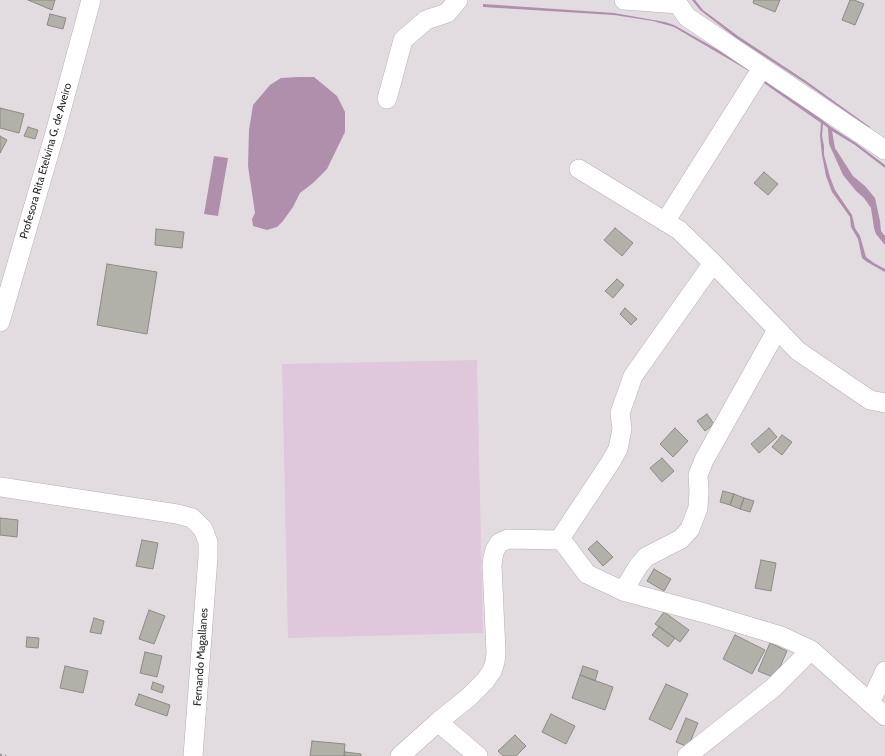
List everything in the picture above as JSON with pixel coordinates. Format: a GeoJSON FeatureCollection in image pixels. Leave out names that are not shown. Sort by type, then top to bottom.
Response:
{"type":"FeatureCollection","features":[{"type":"Feature","properties":{"kind":"street","name":"Profesora Rita Etelvina G. de Aveiro"},"geometry":{"type":"LineString","coordinates":[[0,322],[55,133],[91,0]]}},
{"type":"Feature","properties":{"kind":"street"},"geometry":{"type":"LineString","coordinates":[[387,99],[403,40],[426,20],[447,13],[458,0]]}},
{"type":"Feature","properties":{"kind":"street"},"geometry":{"type":"LineString","coordinates":[[624,0],[677,2],[687,17],[885,150]]}},
{"type":"Feature","properties":{"kind":"street"},"geometry":{"type":"LineString","coordinates":[[665,222],[762,68]]}},
{"type":"Feature","properties":{"kind":"street"},"geometry":{"type":"LineString","coordinates":[[579,169],[679,230],[798,351],[870,400],[885,403]]}},
{"type":"Feature","properties":{"kind":"street"},"geometry":{"type":"LineString","coordinates":[[559,540],[618,449],[622,429],[620,413],[633,376],[713,263]]}},
{"type":"Feature","properties":{"kind":"street"},"geometry":{"type":"LineString","coordinates":[[623,591],[638,565],[646,557],[681,539],[690,529],[698,508],[698,475],[704,460],[777,330]]}},
{"type":"Feature","properties":{"kind":"street","name":"Fernando Magallanes"},"geometry":{"type":"LineString","coordinates":[[0,487],[176,514],[192,518],[203,529],[208,542],[208,557],[193,756]]}},
{"type":"Feature","properties":{"kind":"street"},"geometry":{"type":"LineString","coordinates":[[400,756],[469,697],[492,671],[496,652],[492,566],[495,550],[500,543],[508,539],[559,540],[568,547],[587,574],[623,591],[781,636],[811,650],[885,716]]}},
{"type":"Feature","properties":{"kind":"street"},"geometry":{"type":"LineString","coordinates":[[687,756],[773,688],[811,650]]}},
{"type":"Feature","properties":{"kind":"street"},"geometry":{"type":"LineString","coordinates":[[870,703],[885,671]]}},
{"type":"Feature","properties":{"kind":"street"},"geometry":{"type":"LineString","coordinates":[[438,722],[478,756]]}},
{"type":"Feature","properties":{"kind":"path"},"geometry":{"type":"LineString","coordinates":[[0,754],[6,756]]}},
{"type":"Feature","properties":{"kind":"shaded area"},"geometry":{"type":"Polygon","coordinates":[[[692,0],[695,0],[703,10],[738,36],[806,81],[870,127],[869,128],[805,83],[736,38],[700,10],[692,0]]]}},
{"type":"Feature","properties":{"kind":"shaded area"},"geometry":{"type":"Polygon","coordinates":[[[483,4],[614,13],[665,22],[674,25],[750,68],[749,71],[674,27],[653,21],[614,15],[483,7],[483,4]]]}},
{"type":"Feature","properties":{"kind":"shaded area"},"geometry":{"type":"Polygon","coordinates":[[[314,77],[337,96],[345,112],[345,132],[327,169],[300,193],[293,207],[283,221],[277,227],[267,230],[253,226],[252,219],[255,213],[248,166],[249,130],[253,105],[270,85],[281,78],[314,77]]]}},
{"type":"Feature","properties":{"kind":"shaded area"},"geometry":{"type":"Polygon","coordinates":[[[763,79],[856,143],[885,165],[885,168],[855,145],[832,131],[835,148],[853,176],[865,186],[875,198],[881,231],[885,236],[885,245],[876,234],[871,208],[843,175],[829,144],[828,128],[823,124],[822,136],[824,155],[835,190],[852,215],[855,228],[860,236],[866,257],[885,269],[885,272],[862,258],[858,239],[851,227],[850,217],[832,192],[826,176],[822,155],[820,136],[821,123],[761,81],[763,79]]]}},
{"type":"Feature","properties":{"kind":"shaded area"},"geometry":{"type":"Polygon","coordinates":[[[214,156],[228,158],[218,216],[204,214],[214,156]]]}},
{"type":"Feature","properties":{"kind":"shaded area"},"geometry":{"type":"Polygon","coordinates":[[[477,360],[483,633],[288,638],[282,364],[477,360]]]}},
{"type":"Feature","properties":{"kind":"building"},"geometry":{"type":"Polygon","coordinates":[[[28,0],[55,0],[52,10],[28,0]]]}},
{"type":"Feature","properties":{"kind":"building"},"geometry":{"type":"Polygon","coordinates":[[[754,0],[780,0],[775,12],[753,3],[754,0]]]}},
{"type":"Feature","properties":{"kind":"building"},"geometry":{"type":"Polygon","coordinates":[[[850,0],[864,4],[855,25],[842,20],[850,0]]]}},
{"type":"Feature","properties":{"kind":"building"},"geometry":{"type":"Polygon","coordinates":[[[50,14],[66,18],[63,29],[47,25],[50,14]]]}},
{"type":"Feature","properties":{"kind":"building"},"geometry":{"type":"Polygon","coordinates":[[[0,108],[24,114],[19,133],[0,128],[0,108]]]}},
{"type":"Feature","properties":{"kind":"building"},"geometry":{"type":"Polygon","coordinates":[[[28,127],[38,130],[35,139],[24,136],[28,127]]]}},
{"type":"Feature","properties":{"kind":"building"},"geometry":{"type":"Polygon","coordinates":[[[0,136],[7,140],[0,153],[0,136]]]}},
{"type":"Feature","properties":{"kind":"building"},"geometry":{"type":"Polygon","coordinates":[[[764,172],[778,184],[768,195],[754,183],[764,172]]]}},
{"type":"Feature","properties":{"kind":"building"},"geometry":{"type":"Polygon","coordinates":[[[615,228],[633,243],[622,256],[604,240],[615,228]]]}},
{"type":"Feature","properties":{"kind":"building"},"geometry":{"type":"Polygon","coordinates":[[[156,229],[184,232],[182,248],[155,245],[156,229]]]}},
{"type":"Feature","properties":{"kind":"building"},"geometry":{"type":"Polygon","coordinates":[[[107,264],[157,272],[147,334],[97,325],[107,264]]]}},
{"type":"Feature","properties":{"kind":"building"},"geometry":{"type":"Polygon","coordinates":[[[617,279],[624,285],[613,298],[605,291],[617,279]]]}},
{"type":"Feature","properties":{"kind":"building"},"geometry":{"type":"Polygon","coordinates":[[[625,308],[637,319],[631,325],[620,314],[625,308]]]}},
{"type":"Feature","properties":{"kind":"building"},"geometry":{"type":"Polygon","coordinates":[[[707,414],[714,424],[705,431],[697,421],[707,414]]]}},
{"type":"Feature","properties":{"kind":"building"},"geometry":{"type":"Polygon","coordinates":[[[675,428],[688,441],[673,457],[660,444],[675,428]]]}},
{"type":"Feature","properties":{"kind":"building"},"geometry":{"type":"Polygon","coordinates":[[[769,428],[777,437],[759,453],[751,444],[769,428]]]}},
{"type":"Feature","properties":{"kind":"building"},"geometry":{"type":"Polygon","coordinates":[[[782,435],[792,442],[782,455],[772,447],[782,435]]]}},
{"type":"Feature","properties":{"kind":"building"},"geometry":{"type":"Polygon","coordinates":[[[662,458],[674,471],[662,482],[650,468],[662,458]]]}},
{"type":"Feature","properties":{"kind":"building"},"geometry":{"type":"Polygon","coordinates":[[[723,491],[734,494],[730,505],[720,502],[723,491]]]}},
{"type":"Feature","properties":{"kind":"building"},"geometry":{"type":"Polygon","coordinates":[[[734,494],[744,498],[740,509],[730,505],[734,494]]]}},
{"type":"Feature","properties":{"kind":"building"},"geometry":{"type":"Polygon","coordinates":[[[744,498],[754,501],[750,512],[740,509],[744,498]]]}},
{"type":"Feature","properties":{"kind":"building"},"geometry":{"type":"Polygon","coordinates":[[[0,518],[18,520],[17,537],[0,535],[0,518]]]}},
{"type":"Feature","properties":{"kind":"building"},"geometry":{"type":"Polygon","coordinates":[[[142,540],[158,543],[153,569],[136,566],[142,540]]]}},
{"type":"Feature","properties":{"kind":"building"},"geometry":{"type":"Polygon","coordinates":[[[597,541],[613,557],[603,566],[588,549],[597,541]]]}},
{"type":"Feature","properties":{"kind":"building"},"geometry":{"type":"Polygon","coordinates":[[[761,560],[776,563],[771,591],[755,588],[761,560]]]}},
{"type":"Feature","properties":{"kind":"building"},"geometry":{"type":"Polygon","coordinates":[[[654,569],[671,579],[664,591],[647,581],[654,569]]]}},
{"type":"Feature","properties":{"kind":"building"},"geometry":{"type":"Polygon","coordinates":[[[149,610],[165,616],[154,644],[139,639],[149,610]]]}},
{"type":"Feature","properties":{"kind":"building"},"geometry":{"type":"Polygon","coordinates":[[[664,612],[689,630],[680,642],[655,624],[664,612]]]}},
{"type":"Feature","properties":{"kind":"building"},"geometry":{"type":"Polygon","coordinates":[[[94,618],[104,621],[101,634],[90,632],[94,618]]]}},
{"type":"Feature","properties":{"kind":"building"},"geometry":{"type":"Polygon","coordinates":[[[659,626],[675,638],[668,647],[652,635],[659,626]]]}},
{"type":"Feature","properties":{"kind":"building"},"geometry":{"type":"Polygon","coordinates":[[[735,635],[765,650],[752,674],[723,659],[735,635]]]}},
{"type":"Feature","properties":{"kind":"building"},"geometry":{"type":"Polygon","coordinates":[[[27,637],[39,638],[38,648],[26,647],[27,637]]]}},
{"type":"Feature","properties":{"kind":"building"},"geometry":{"type":"Polygon","coordinates":[[[770,643],[787,651],[775,678],[758,671],[770,643]]]}},
{"type":"Feature","properties":{"kind":"building"},"geometry":{"type":"Polygon","coordinates":[[[145,652],[162,656],[157,677],[140,673],[145,652]]]}},
{"type":"Feature","properties":{"kind":"building"},"geometry":{"type":"Polygon","coordinates":[[[65,666],[88,671],[83,693],[60,688],[65,666]]]}},
{"type":"Feature","properties":{"kind":"building"},"geometry":{"type":"Polygon","coordinates":[[[583,666],[598,671],[595,681],[580,675],[583,666]]]}},
{"type":"Feature","properties":{"kind":"building"},"geometry":{"type":"Polygon","coordinates":[[[580,675],[613,687],[605,710],[572,698],[580,675]]]}},
{"type":"Feature","properties":{"kind":"building"},"geometry":{"type":"Polygon","coordinates":[[[153,682],[164,686],[162,693],[151,689],[153,682]]]}},
{"type":"Feature","properties":{"kind":"building"},"geometry":{"type":"Polygon","coordinates":[[[666,684],[688,694],[671,730],[649,719],[666,684]]]}},
{"type":"Feature","properties":{"kind":"building"},"geometry":{"type":"Polygon","coordinates":[[[139,694],[170,705],[167,716],[135,705],[139,694]]]}},
{"type":"Feature","properties":{"kind":"building"},"geometry":{"type":"Polygon","coordinates":[[[551,714],[575,726],[566,744],[542,732],[551,714]]]}},
{"type":"Feature","properties":{"kind":"building"},"geometry":{"type":"Polygon","coordinates":[[[686,718],[698,723],[688,747],[676,742],[686,718]]]}},
{"type":"Feature","properties":{"kind":"building"},"geometry":{"type":"Polygon","coordinates":[[[515,735],[526,746],[516,756],[503,756],[498,751],[515,735]]]}},
{"type":"Feature","properties":{"kind":"building"},"geometry":{"type":"Polygon","coordinates":[[[312,741],[345,744],[344,756],[310,756],[312,741]]]}},
{"type":"Feature","properties":{"kind":"building"},"geometry":{"type":"Polygon","coordinates":[[[345,752],[361,754],[361,756],[344,756],[345,752]]]}}]}
